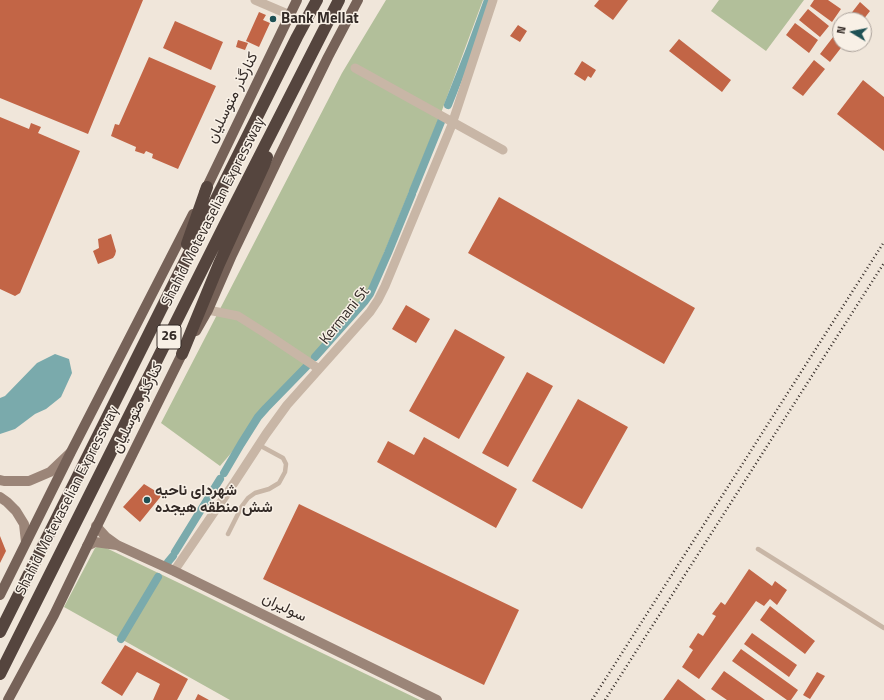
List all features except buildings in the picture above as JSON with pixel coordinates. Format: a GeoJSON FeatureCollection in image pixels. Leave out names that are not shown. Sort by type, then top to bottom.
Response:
{"type":"FeatureCollection","features":[{"type":"Feature","properties":{"kind":"highway","name":"Shahid Motevaselian Expressway"},"geometry":{"type":"LineString","coordinates":[[0,632],[297,37],[317,0]]}},
{"type":"Feature","properties":{"kind":"highway","name":"Shahid Motevaselian Expressway"},"geometry":{"type":"LineString","coordinates":[[0,674],[339,0]]}},
{"type":"Feature","properties":{"kind":"highway"},"geometry":{"type":"LineString","coordinates":[[182,354],[219,264],[264,165],[278,120]]}},
{"type":"Feature","properties":{"kind":"highway"},"geometry":{"type":"LineString","coordinates":[[170,293],[207,187]]}},
{"type":"Feature","properties":{"kind":"main road","name":"کنارگذر متوسلیان"},"geometry":{"type":"LineString","coordinates":[[0,595],[71,452],[207,187],[297,0]]}},
{"type":"Feature","properties":{"kind":"main road","name":"کنارگذر متوسلیان"},"geometry":{"type":"LineString","coordinates":[[8,700],[54,615],[96,526],[182,354],[208,310],[249,219],[328,57],[358,0]]}},
{"type":"Feature","properties":{"kind":"main road"},"geometry":{"type":"LineString","coordinates":[[0,480],[29,481],[50,472],[71,452]]}},
{"type":"Feature","properties":{"kind":"main road"},"geometry":{"type":"LineString","coordinates":[[0,497],[16,511],[24,524],[26,542]]}},
{"type":"Feature","properties":{"kind":"main road"},"geometry":{"type":"LineString","coordinates":[[96,526],[117,544]]}},
{"type":"Feature","properties":{"kind":"main road"},"geometry":{"type":"LineString","coordinates":[[87,546],[95,542],[117,544]]}},
{"type":"Feature","properties":{"kind":"main road","name":"سولیران"},"geometry":{"type":"LineString","coordinates":[[117,544],[437,700]]}},
{"type":"Feature","properties":{"kind":"street"},"geometry":{"type":"LineString","coordinates":[[255,0],[290,15]]}},
{"type":"Feature","properties":{"kind":"street","name":"Kermani St"},"geometry":{"type":"LineString","coordinates":[[174,571],[287,405],[370,312],[381,293],[410,227],[452,122],[493,0]]}},
{"type":"Feature","properties":{"kind":"street"},"geometry":{"type":"LineString","coordinates":[[355,68],[503,150]]}},
{"type":"Feature","properties":{"kind":"street"},"geometry":{"type":"LineString","coordinates":[[208,310],[238,316],[319,370]]}},
{"type":"Feature","properties":{"kind":"lane"},"geometry":{"type":"LineString","coordinates":[[228,534],[242,506],[248,498],[255,493],[269,489],[279,483],[285,472],[286,464],[283,458],[259,445]]}},
{"type":"Feature","properties":{"kind":"lane"},"geometry":{"type":"LineString","coordinates":[[758,549],[884,628]]}},
{"type":"Feature","properties":{"kind":"green space"},"geometry":{"type":"Polygon","coordinates":[[[386,0],[483,0],[441,113],[367,295],[220,466],[161,423],[342,73],[386,0]]]}},
{"type":"Feature","properties":{"kind":"green space"},"geometry":{"type":"Polygon","coordinates":[[[719,0],[804,0],[766,51],[711,11],[719,0]]]}},
{"type":"Feature","properties":{"kind":"green space"},"geometry":{"type":"Polygon","coordinates":[[[100,545],[420,700],[230,700],[64,607],[95,548],[100,545]]]}},
{"type":"Feature","properties":{"kind":"water"},"geometry":{"type":"Polygon","coordinates":[[[55,354],[69,359],[72,373],[61,397],[46,409],[35,414],[15,429],[0,434],[0,398],[5,396],[37,363],[55,354]]]}},
{"type":"Feature","properties":{"kind":"waterway"},"geometry":{"type":"LineString","coordinates":[[448,105],[488,0]]}},
{"type":"Feature","properties":{"kind":"waterway"},"geometry":{"type":"LineString","coordinates":[[413,191],[443,117]]}},
{"type":"Feature","properties":{"kind":"waterway"},"geometry":{"type":"LineString","coordinates":[[315,357],[370,294],[412,194]]}},
{"type":"Feature","properties":{"kind":"waterway"},"geometry":{"type":"LineString","coordinates":[[224,473],[258,417],[306,367]]}},
{"type":"Feature","properties":{"kind":"waterway"},"geometry":{"type":"LineString","coordinates":[[175,552],[220,479]]}},
{"type":"Feature","properties":{"kind":"waterway"},"geometry":{"type":"LineString","coordinates":[[168,562],[173,556]]}},
{"type":"Feature","properties":{"kind":"waterway"},"geometry":{"type":"LineString","coordinates":[[121,639],[158,577]]}},
{"type":"Feature","properties":{"kind":"railway"},"geometry":{"type":"LineString","coordinates":[[592,700],[884,242]]}},
{"type":"Feature","properties":{"kind":"railway"},"geometry":{"type":"LineString","coordinates":[[605,700],[884,263]]}},
{"type":"Feature","properties":{"kind":"place","name":"Bank Mellat"},"geometry":{"type":"Point","coordinates":[273,19]}},
{"type":"Feature","properties":{"kind":"place","name":"شهردای ناحیه شش منطقه هیجده"},"geometry":{"type":"Point","coordinates":[147,500]}}]}
